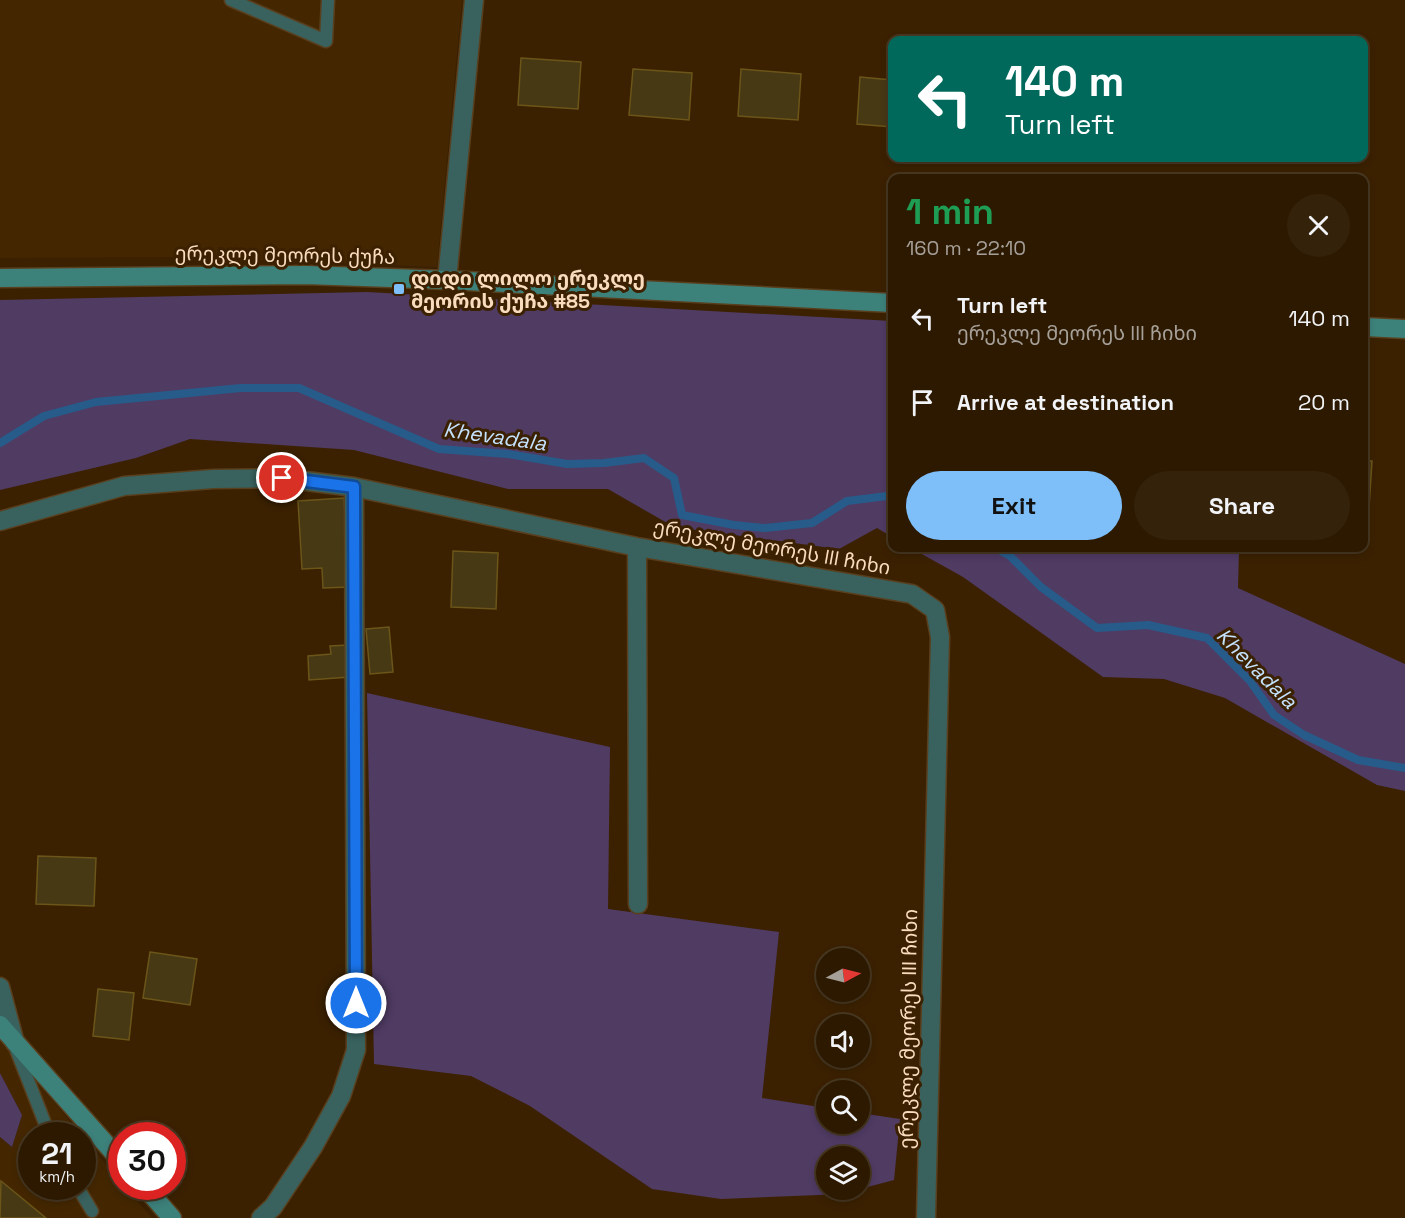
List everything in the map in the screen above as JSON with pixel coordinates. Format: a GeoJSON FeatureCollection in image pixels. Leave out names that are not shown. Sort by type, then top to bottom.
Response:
{"type":"FeatureCollection","features":[{"type":"Feature","properties":{"kind":"street"},"geometry":{"type":"LineString","coordinates":[[447,280],[474,0]]}},
{"type":"Feature","properties":{"kind":"street","name":"ერეკლე მეორეს ქუჩა"},"geometry":{"type":"LineString","coordinates":[[0,278],[306,275],[888,303]]}},
{"type":"Feature","properties":{"kind":"street"},"geometry":{"type":"LineString","coordinates":[[1368,327],[1405,329]]}},
{"type":"Feature","properties":{"kind":"street","name":"ერეკლე მეორეს III ჩიხი"},"geometry":{"type":"LineString","coordinates":[[0,521],[124,486],[213,479],[282,478],[354,487],[638,547],[912,594],[935,610],[940,637],[926,1218]]}},
{"type":"Feature","properties":{"kind":"street"},"geometry":{"type":"LineString","coordinates":[[261,1218],[273,1207],[313,1148],[340,1096],[356,1050],[354,487]]}},
{"type":"Feature","properties":{"kind":"street"},"geometry":{"type":"LineString","coordinates":[[638,547],[638,904]]}},
{"type":"Feature","properties":{"kind":"street"},"geometry":{"type":"LineString","coordinates":[[0,987],[14,1042]]}},
{"type":"Feature","properties":{"kind":"street"},"geometry":{"type":"LineString","coordinates":[[0,1025],[108,1146]]}},
{"type":"Feature","properties":{"kind":"street"},"geometry":{"type":"LineString","coordinates":[[156,1200],[172,1218]]}},
{"type":"Feature","properties":{"kind":"lane"},"geometry":{"type":"LineString","coordinates":[[231,0],[326,41],[328,0]]}},
{"type":"Feature","properties":{"kind":"lane"},"geometry":{"type":"LineString","coordinates":[[14,1042],[45,1122]]}},
{"type":"Feature","properties":{"kind":"lane"},"geometry":{"type":"LineString","coordinates":[[85,1200],[92,1211]]}},
{"type":"Feature","properties":{"kind":"shaded area"},"geometry":{"type":"Polygon","coordinates":[[[0,0],[462,0],[437,267],[185,257],[0,258],[0,0]]]}},
{"type":"Feature","properties":{"kind":"shaded area"},"geometry":{"type":"Polygon","coordinates":[[[367,292],[888,321],[888,535],[877,528],[839,549],[674,527],[608,489],[508,489],[354,450],[190,439],[136,458],[0,490],[0,300],[367,292]]]}},
{"type":"Feature","properties":{"kind":"shaded area"},"geometry":{"type":"Polygon","coordinates":[[[918,552],[1239,552],[1238,588],[1405,664],[1405,791],[1377,785],[1225,698],[1164,679],[1103,677],[963,577],[918,552]]]}},
{"type":"Feature","properties":{"kind":"shaded area"},"geometry":{"type":"Polygon","coordinates":[[[367,693],[610,747],[608,909],[779,932],[762,1098],[816,1106],[816,1134],[870,1134],[870,1114],[900,1119],[894,1180],[870,1186],[870,1146],[816,1146],[816,1195],[721,1199],[652,1189],[530,1106],[471,1076],[374,1064],[367,693]]]}},
{"type":"Feature","properties":{"kind":"shaded area"},"geometry":{"type":"Polygon","coordinates":[[[0,1040],[71,1122],[20,1122],[22,1115],[0,1073],[0,1040]]]}},
{"type":"Feature","properties":{"kind":"shaded area"},"geometry":{"type":"Polygon","coordinates":[[[0,1073],[22,1115],[12,1147],[0,1137],[0,1073]]]}},
{"type":"Feature","properties":{"kind":"shaded area"},"geometry":{"type":"Polygon","coordinates":[[[18,1128],[18,1200],[96,1200],[96,1152],[108,1167],[108,1200],[136,1200],[152,1218],[0,1218],[0,1137],[12,1147],[18,1128]]]}},
{"type":"Feature","properties":{"kind":"building"},"geometry":{"type":"Polygon","coordinates":[[[521,58],[581,62],[578,109],[518,105],[521,58]]]}},
{"type":"Feature","properties":{"kind":"building"},"geometry":{"type":"Polygon","coordinates":[[[633,69],[692,73],[689,120],[629,115],[633,69]]]}},
{"type":"Feature","properties":{"kind":"building"},"geometry":{"type":"Polygon","coordinates":[[[741,69],[801,74],[798,120],[738,116],[741,69]]]}},
{"type":"Feature","properties":{"kind":"building"},"geometry":{"type":"Polygon","coordinates":[[[860,77],[888,80],[888,127],[857,124],[860,77]]]}},
{"type":"Feature","properties":{"kind":"building"},"geometry":{"type":"Polygon","coordinates":[[[1368,461],[1372,461],[1369,508],[1368,461]]]}},
{"type":"Feature","properties":{"kind":"building"},"geometry":{"type":"Polygon","coordinates":[[[344,498],[349,587],[323,588],[322,568],[302,569],[298,501],[344,498]]]}},
{"type":"Feature","properties":{"kind":"building"},"geometry":{"type":"Polygon","coordinates":[[[453,551],[498,553],[496,609],[451,607],[453,551]]]}},
{"type":"Feature","properties":{"kind":"building"},"geometry":{"type":"Polygon","coordinates":[[[389,627],[393,672],[370,674],[366,629],[389,627]]]}},
{"type":"Feature","properties":{"kind":"building"},"geometry":{"type":"Polygon","coordinates":[[[348,645],[350,677],[309,680],[308,656],[331,654],[330,646],[348,645]]]}},
{"type":"Feature","properties":{"kind":"building"},"geometry":{"type":"Polygon","coordinates":[[[38,856],[96,858],[94,906],[36,904],[38,856]]]}},
{"type":"Feature","properties":{"kind":"building"},"geometry":{"type":"Polygon","coordinates":[[[150,952],[197,959],[190,1005],[143,998],[150,952]]]}},
{"type":"Feature","properties":{"kind":"building"},"geometry":{"type":"Polygon","coordinates":[[[98,989],[134,993],[129,1040],[93,1036],[98,989]]]}},
{"type":"Feature","properties":{"kind":"building"},"geometry":{"type":"Polygon","coordinates":[[[1,1181],[18,1195],[18,1200],[24,1200],[46,1218],[0,1218],[1,1181]]]}},
{"type":"Feature","properties":{"kind":"waterway","name":"Khevadala"},"geometry":{"type":"LineString","coordinates":[[0,443],[44,416],[96,402],[241,388],[299,388],[439,449],[508,454],[567,464],[604,463],[644,458],[674,478],[682,515],[734,525],[765,528],[812,523],[847,501],[888,496]]}},
{"type":"Feature","properties":{"kind":"waterway","name":"Khevadala"},"geometry":{"type":"LineString","coordinates":[[1003,552],[1010,556],[1041,587],[1097,628],[1148,625],[1207,638],[1250,681],[1274,715],[1304,735],[1358,760],[1405,768]]}},
{"type":"Feature","properties":{"kind":"place","name":"დიდი ლილო ერეკლე მეორის ქუჩა #85"},"geometry":{"type":"Point","coordinates":[399,289]}},
{"type":"Feature","properties":{"kind":"route"},"geometry":{"type":"LineString","coordinates":[[282,478],[354,487],[356,1003]]}}]}
